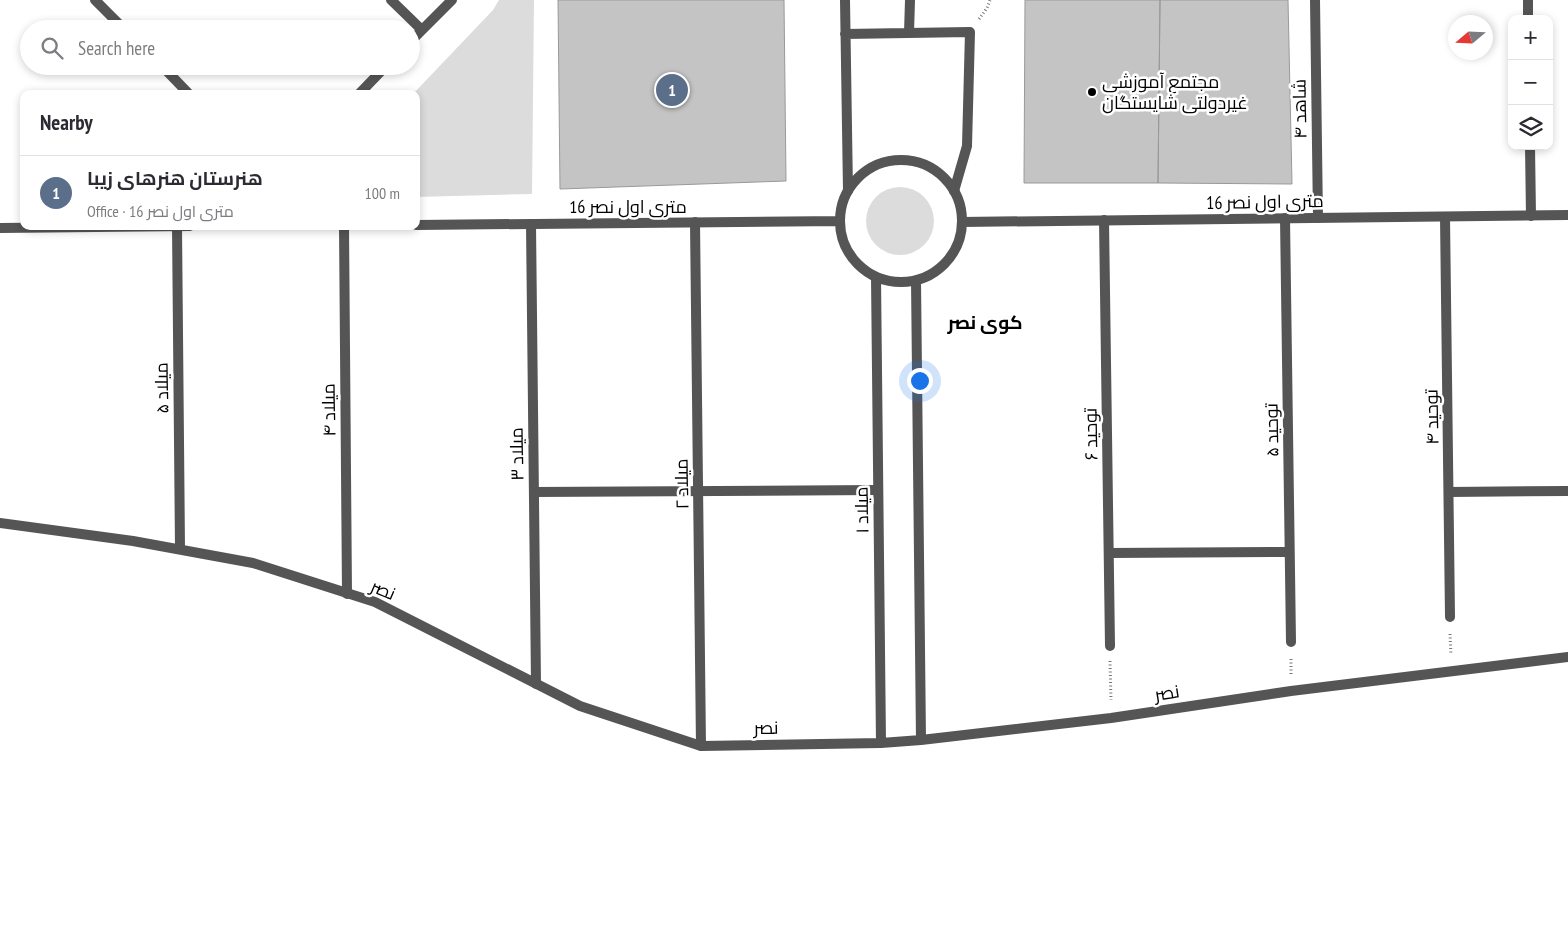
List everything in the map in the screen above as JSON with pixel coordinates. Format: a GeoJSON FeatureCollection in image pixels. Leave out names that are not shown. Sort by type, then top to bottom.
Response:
{"type":"FeatureCollection","features":[{"type":"Feature","properties":{"kind":"street"},"geometry":{"type":"LineString","coordinates":[[95,0],[115,20]]}},
{"type":"Feature","properties":{"kind":"street"},"geometry":{"type":"LineString","coordinates":[[391,0],[412,20]]}},
{"type":"Feature","properties":{"kind":"street"},"geometry":{"type":"LineString","coordinates":[[422,30],[452,0]]}},
{"type":"Feature","properties":{"kind":"street"},"geometry":{"type":"LineString","coordinates":[[845,0],[848,191]]}},
{"type":"Feature","properties":{"kind":"street"},"geometry":{"type":"LineString","coordinates":[[909,33],[910,0]]}},
{"type":"Feature","properties":{"kind":"street","name":"شاهد ۴"},"geometry":{"type":"LineString","coordinates":[[1315,0],[1318,218]]}},
{"type":"Feature","properties":{"kind":"street"},"geometry":{"type":"LineString","coordinates":[[1528,0],[1528,15]]}},
{"type":"Feature","properties":{"kind":"street"},"geometry":{"type":"LineString","coordinates":[[846,34],[970,32],[967,146],[954,191]]}},
{"type":"Feature","properties":{"kind":"street"},"geometry":{"type":"LineString","coordinates":[[171,75],[185,90]]}},
{"type":"Feature","properties":{"kind":"street"},"geometry":{"type":"LineString","coordinates":[[363,90],[377,75]]}},
{"type":"Feature","properties":{"kind":"street"},"geometry":{"type":"LineString","coordinates":[[1530,150],[1531,216]]}},
{"type":"Feature","properties":{"kind":"street"},"geometry":{"type":"LineString","coordinates":[[902,160],[917,162],[932,168],[945,178],[954,191],[960,206],[962,222],[960,238],[954,252],[944,265],[931,274],[916,280],[889,281],[876,277],[862,267],[850,254],[843,238],[840,221],[842,205],[848,191],[858,177],[870,168],[885,162],[902,160]]}},
{"type":"Feature","properties":{"kind":"street","name":"16 متری اول نصر"},"geometry":{"type":"LineString","coordinates":[[962,222],[1568,215]]}},
{"type":"Feature","properties":{"kind":"street","name":"توحید ۴"},"geometry":{"type":"LineString","coordinates":[[1445,217],[1450,616]]}},
{"type":"Feature","properties":{"kind":"street","name":"توحید ۵"},"geometry":{"type":"LineString","coordinates":[[1285,218],[1291,642]]}},
{"type":"Feature","properties":{"kind":"street","name":"توحید ۶"},"geometry":{"type":"LineString","coordinates":[[1104,220],[1110,646]]}},
{"type":"Feature","properties":{"kind":"street","name":"16 متری اول نصر"},"geometry":{"type":"LineString","coordinates":[[420,225],[840,221]]}},
{"type":"Feature","properties":{"kind":"street","name":"میلاد ۲"},"geometry":{"type":"LineString","coordinates":[[695,222],[701,746]]}},
{"type":"Feature","properties":{"kind":"street","name":"میلاد ۳"},"geometry":{"type":"LineString","coordinates":[[531,224],[536,684]]}},
{"type":"Feature","properties":{"kind":"street"},"geometry":{"type":"LineString","coordinates":[[0,228],[20,228]]}},
{"type":"Feature","properties":{"kind":"street","name":"میلاد ۵"},"geometry":{"type":"LineString","coordinates":[[177,230],[180,550]]}},
{"type":"Feature","properties":{"kind":"street","name":"میلاد ۴"},"geometry":{"type":"LineString","coordinates":[[344,230],[347,594]]}},
{"type":"Feature","properties":{"kind":"street","name":"میلاد ۱"},"geometry":{"type":"LineString","coordinates":[[876,277],[881,743]]}},
{"type":"Feature","properties":{"kind":"street"},"geometry":{"type":"LineString","coordinates":[[916,280],[922,740]]}},
{"type":"Feature","properties":{"kind":"street"},"geometry":{"type":"LineString","coordinates":[[534,492],[878,490]]}},
{"type":"Feature","properties":{"kind":"street"},"geometry":{"type":"LineString","coordinates":[[1449,492],[1568,491]]}},
{"type":"Feature","properties":{"kind":"street","name":"نصر"},"geometry":{"type":"LineString","coordinates":[[0,524],[133,541],[253,563],[375,602],[580,706],[701,746],[881,743],[922,740],[1111,718],[1291,691],[1568,657]]}},
{"type":"Feature","properties":{"kind":"street"},"geometry":{"type":"LineString","coordinates":[[1109,553],[1289,552]]}},
{"type":"Feature","properties":{"kind":"path"},"geometry":{"type":"LineString","coordinates":[[1450,616],[1451,670]]}},
{"type":"Feature","properties":{"kind":"path"},"geometry":{"type":"LineString","coordinates":[[1291,642],[1291,691]]}},
{"type":"Feature","properties":{"kind":"path"},"geometry":{"type":"LineString","coordinates":[[1110,646],[1111,718]]}},
{"type":"Feature","properties":{"kind":"shaded area"},"geometry":{"type":"Polygon","coordinates":[[[499,0],[534,0],[532,194],[420,197],[420,90],[417,90],[493,10],[499,0]]]}},
{"type":"Feature","properties":{"kind":"shaded area"},"geometry":{"type":"Polygon","coordinates":[[[900,187],[913,190],[924,197],[931,208],[934,221],[931,234],[924,245],[913,252],[900,255],[887,252],[876,245],[869,234],[866,221],[869,208],[876,197],[887,190],[900,187]]]}},
{"type":"Feature","properties":{"kind":"building"},"geometry":{"type":"Polygon","coordinates":[[[558,0],[784,0],[786,181],[560,189],[558,0]]]}},
{"type":"Feature","properties":{"kind":"building","name":"مجتمع آموزشی غیردولتی شایستگان"},"geometry":{"type":"Polygon","coordinates":[[[1025,0],[1160,0],[1158,183],[1024,183],[1025,0]]]}},
{"type":"Feature","properties":{"kind":"building"},"geometry":{"type":"Polygon","coordinates":[[[1160,0],[1288,0],[1292,184],[1158,183],[1160,0]]]}},
{"type":"Feature","properties":{"kind":"place","name":"هنرستان هنرهای زیبا"},"geometry":{"type":"Point","coordinates":[672,90]}},
{"type":"Feature","properties":{"kind":"place","name":"مجتمع آموزشی غیردولتی شایستگان"},"geometry":{"type":"Point","coordinates":[1092,92]}},
{"type":"Feature","properties":{"kind":"district","name":"کوی نصر"},"geometry":{"type":"Point","coordinates":[985,322]}}]}
